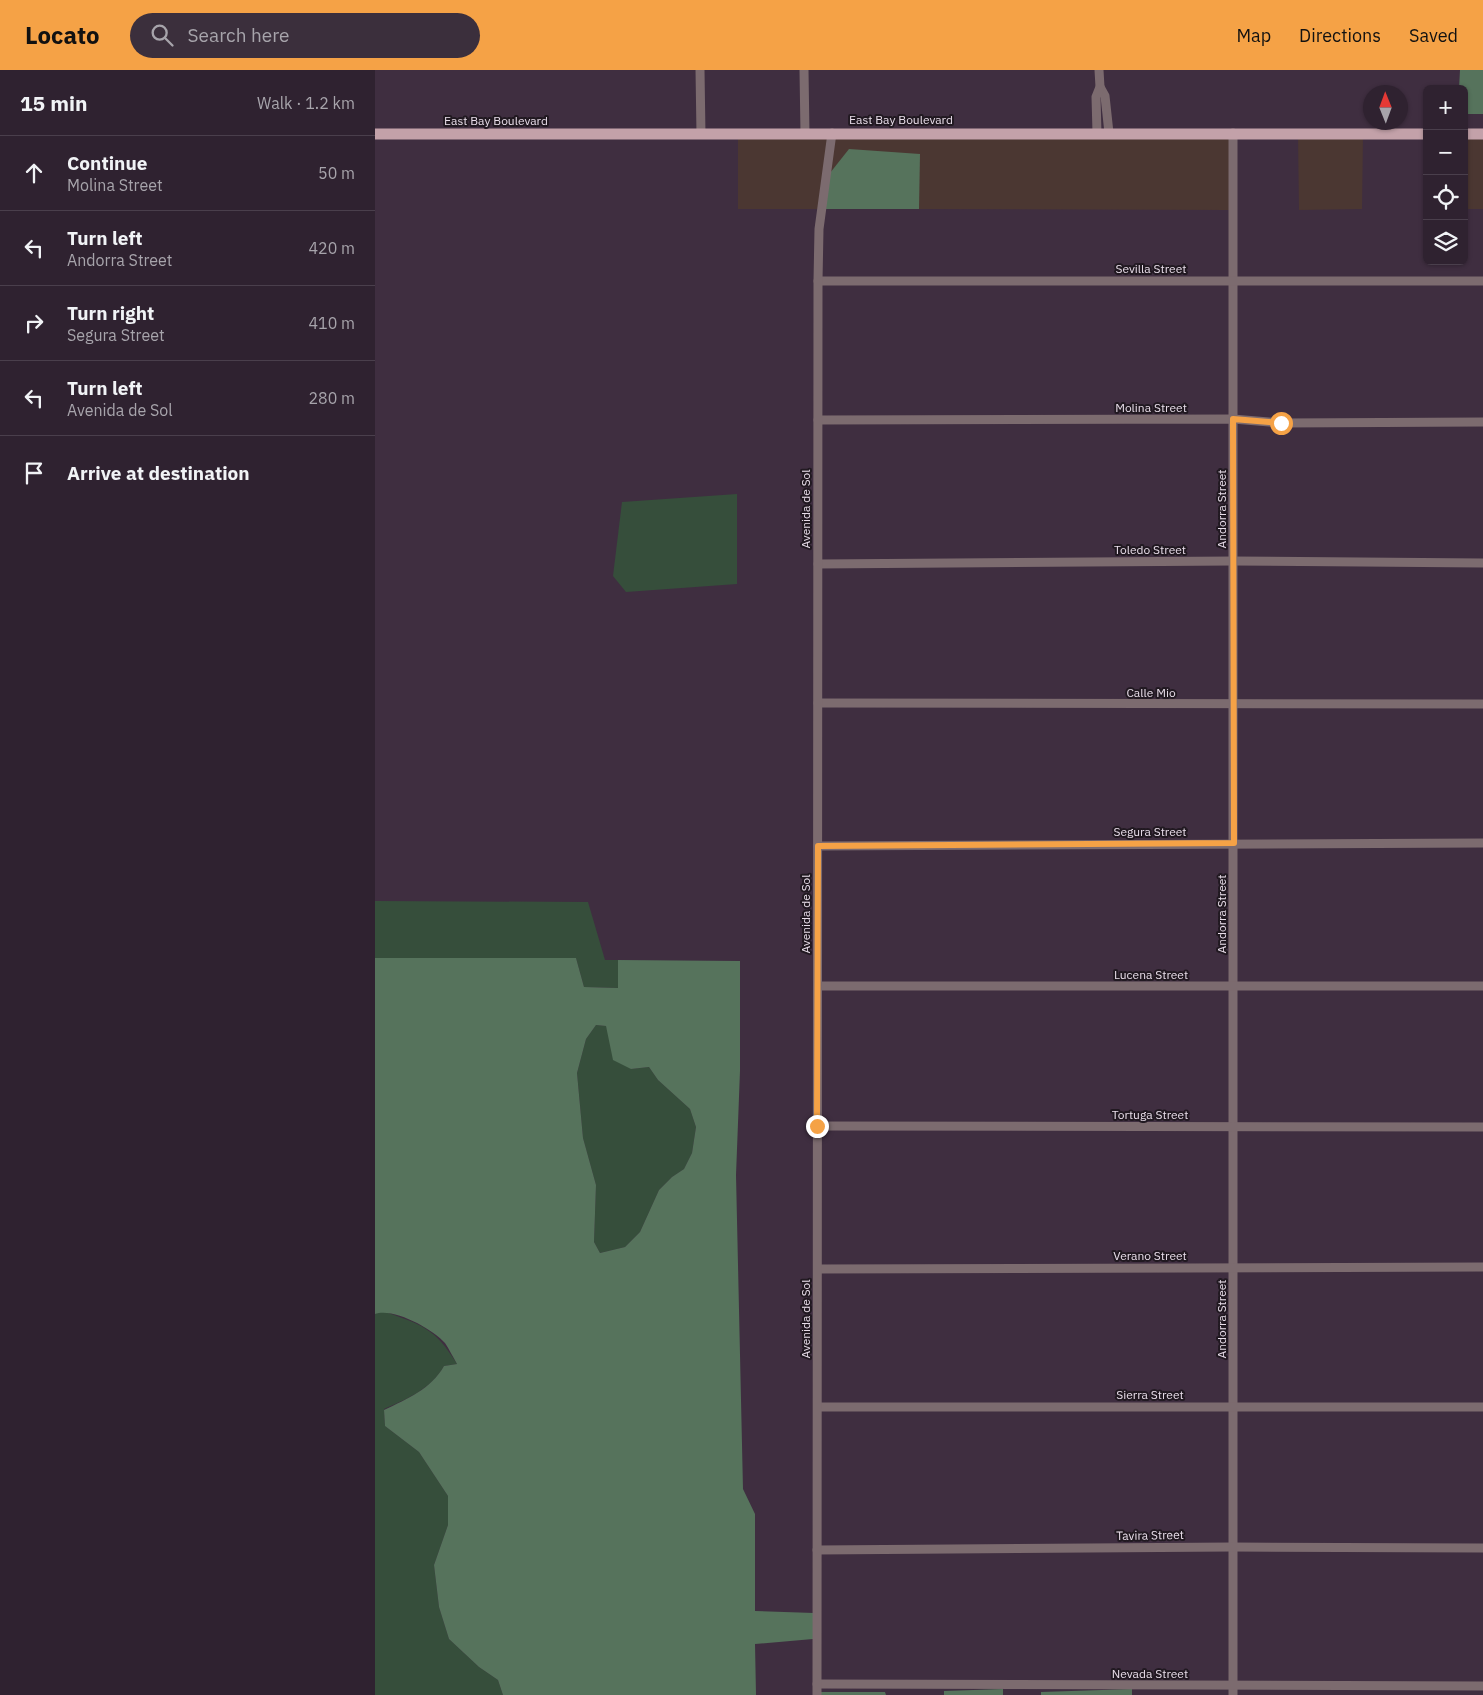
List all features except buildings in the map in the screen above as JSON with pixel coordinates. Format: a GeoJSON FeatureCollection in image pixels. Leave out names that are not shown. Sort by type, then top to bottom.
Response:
{"type":"FeatureCollection","features":[{"type":"Feature","properties":{"kind":"main road","name":"East Bay Boulevard"},"geometry":{"type":"LineString","coordinates":[[375,134],[1423,134]]}},
{"type":"Feature","properties":{"kind":"main road"},"geometry":{"type":"LineString","coordinates":[[1468,134],[1483,134]]}},
{"type":"Feature","properties":{"kind":"street"},"geometry":{"type":"LineString","coordinates":[[699,70],[701,134]]}},
{"type":"Feature","properties":{"kind":"street"},"geometry":{"type":"LineString","coordinates":[[804,70],[805,134]]}},
{"type":"Feature","properties":{"kind":"street"},"geometry":{"type":"LineString","coordinates":[[1097,133],[1096,97],[1100,87],[1099,70]]}},
{"type":"Feature","properties":{"kind":"street"},"geometry":{"type":"LineString","coordinates":[[1100,87],[1105,96],[1109,133]]}},
{"type":"Feature","properties":{"kind":"street","name":"Andorra Street"},"geometry":{"type":"LineString","coordinates":[[1233,133],[1233,987],[1235,1126],[1232,1547],[1233,1690]]}},
{"type":"Feature","properties":{"kind":"street","name":"Avenida de Sol"},"geometry":{"type":"LineString","coordinates":[[817,1695],[818,281],[819,229],[833,134]]}},
{"type":"Feature","properties":{"kind":"street","name":"Sevilla Street"},"geometry":{"type":"LineString","coordinates":[[818,281],[1483,281]]}},
{"type":"Feature","properties":{"kind":"street","name":"Molina Street"},"geometry":{"type":"LineString","coordinates":[[818,420],[1233,419],[1281,423],[1483,422]]}},
{"type":"Feature","properties":{"kind":"street","name":"Toledo Street"},"geometry":{"type":"LineString","coordinates":[[817,564],[1483,563]]}},
{"type":"Feature","properties":{"kind":"street","name":"Calle Mio"},"geometry":{"type":"LineString","coordinates":[[818,703],[1483,704]]}},
{"type":"Feature","properties":{"kind":"street","name":"Segura Street"},"geometry":{"type":"LineString","coordinates":[[818,846],[1234,843],[1483,844]]}},
{"type":"Feature","properties":{"kind":"street","name":"Lucena Street"},"geometry":{"type":"LineString","coordinates":[[818,986],[1483,986]]}},
{"type":"Feature","properties":{"kind":"street","name":"Tortuga Street"},"geometry":{"type":"LineString","coordinates":[[817,1126],[1483,1127]]}},
{"type":"Feature","properties":{"kind":"street","name":"Verano Street"},"geometry":{"type":"LineString","coordinates":[[818,1269],[1483,1267]]}},
{"type":"Feature","properties":{"kind":"street","name":"Sierra Street"},"geometry":{"type":"LineString","coordinates":[[818,1407],[1233,1406],[1483,1408]]}},
{"type":"Feature","properties":{"kind":"street","name":"Tavira Street"},"geometry":{"type":"LineString","coordinates":[[817,1550],[1232,1547],[1483,1548]]}},
{"type":"Feature","properties":{"kind":"street","name":"Nevada Street"},"geometry":{"type":"LineString","coordinates":[[817,1684],[1233,1690],[1483,1686]]}},
{"type":"Feature","properties":{"kind":"shaded area"},"geometry":{"type":"Polygon","coordinates":[[[829,137],[819,209],[738,209],[738,138],[829,137]]]}},
{"type":"Feature","properties":{"kind":"shaded area"},"geometry":{"type":"Polygon","coordinates":[[[835,137],[1229,137],[1229,210],[919,209],[919,154],[830,173],[835,137]]]}},
{"type":"Feature","properties":{"kind":"shaded area"},"geometry":{"type":"Polygon","coordinates":[[[1298,137],[1363,137],[1362,209],[1299,210],[1298,137]]]}},
{"type":"Feature","properties":{"kind":"shaded area"},"geometry":{"type":"Polygon","coordinates":[[[1468,137],[1483,137],[1483,209],[1468,209],[1468,137]]]}},
{"type":"Feature","properties":{"kind":"green space"},"geometry":{"type":"Polygon","coordinates":[[[1460,70],[1483,70],[1483,114],[1468,114],[1468,85],[1459,85],[1460,70]]]}},
{"type":"Feature","properties":{"kind":"green space"},"geometry":{"type":"Polygon","coordinates":[[[849,149],[920,154],[919,209],[825,209],[830,173],[849,149]]]}},
{"type":"Feature","properties":{"kind":"green space"},"geometry":{"type":"Polygon","coordinates":[[[737,494],[737,584],[626,592],[613,576],[622,502],[737,494]]]}},
{"type":"Feature","properties":{"kind":"green space"},"geometry":{"type":"Polygon","coordinates":[[[375,901],[588,902],[605,960],[618,960],[619,988],[584,987],[576,958],[375,958],[375,901]]]}},
{"type":"Feature","properties":{"kind":"green space"},"geometry":{"type":"Polygon","coordinates":[[[375,958],[576,958],[584,987],[618,988],[618,960],[740,961],[740,1071],[736,1175],[743,1489],[755,1514],[755,1611],[814,1613],[813,1639],[755,1644],[756,1695],[503,1695],[498,1680],[479,1667],[449,1639],[439,1607],[434,1565],[448,1525],[448,1496],[419,1452],[385,1426],[384,1410],[425,1387],[439,1374],[444,1366],[457,1364],[445,1343],[432,1332],[402,1316],[383,1313],[375,1314],[375,958]],[[596,1025],[586,1039],[577,1073],[583,1138],[596,1185],[594,1242],[600,1253],[625,1247],[640,1232],[659,1190],[672,1177],[684,1169],[692,1153],[696,1127],[690,1109],[658,1080],[649,1067],[631,1069],[613,1060],[606,1026],[596,1025]]]}},
{"type":"Feature","properties":{"kind":"green space"},"geometry":{"type":"Polygon","coordinates":[[[596,1025],[606,1026],[610,1037],[631,1069],[649,1067],[658,1080],[690,1109],[696,1127],[692,1153],[684,1169],[672,1177],[659,1190],[640,1232],[625,1247],[600,1253],[594,1242],[596,1185],[583,1138],[577,1073],[586,1039],[596,1025]]]}},
{"type":"Feature","properties":{"kind":"green space"},"geometry":{"type":"Polygon","coordinates":[[[382,1311],[426,1329],[441,1342],[457,1364],[444,1366],[439,1374],[425,1387],[410,1397],[384,1409],[385,1426],[419,1452],[448,1496],[448,1525],[434,1565],[439,1607],[449,1639],[479,1667],[498,1680],[503,1695],[375,1695],[375,1314],[382,1311]]]}},
{"type":"Feature","properties":{"kind":"green space"},"geometry":{"type":"Polygon","coordinates":[[[1003,1689],[1003,1695],[944,1695],[944,1691],[1003,1689]]]}},
{"type":"Feature","properties":{"kind":"green space"},"geometry":{"type":"Polygon","coordinates":[[[1132,1689],[1132,1695],[1041,1695],[1041,1692],[1132,1689]]]}},
{"type":"Feature","properties":{"kind":"green space"},"geometry":{"type":"Polygon","coordinates":[[[821,1692],[885,1692],[886,1695],[821,1695],[821,1692]]]}},
{"type":"Feature","properties":{"kind":"route"},"geometry":{"type":"LineString","coordinates":[[817,1126],[818,846],[1234,843],[1233,419],[1281,423]]}}]}
